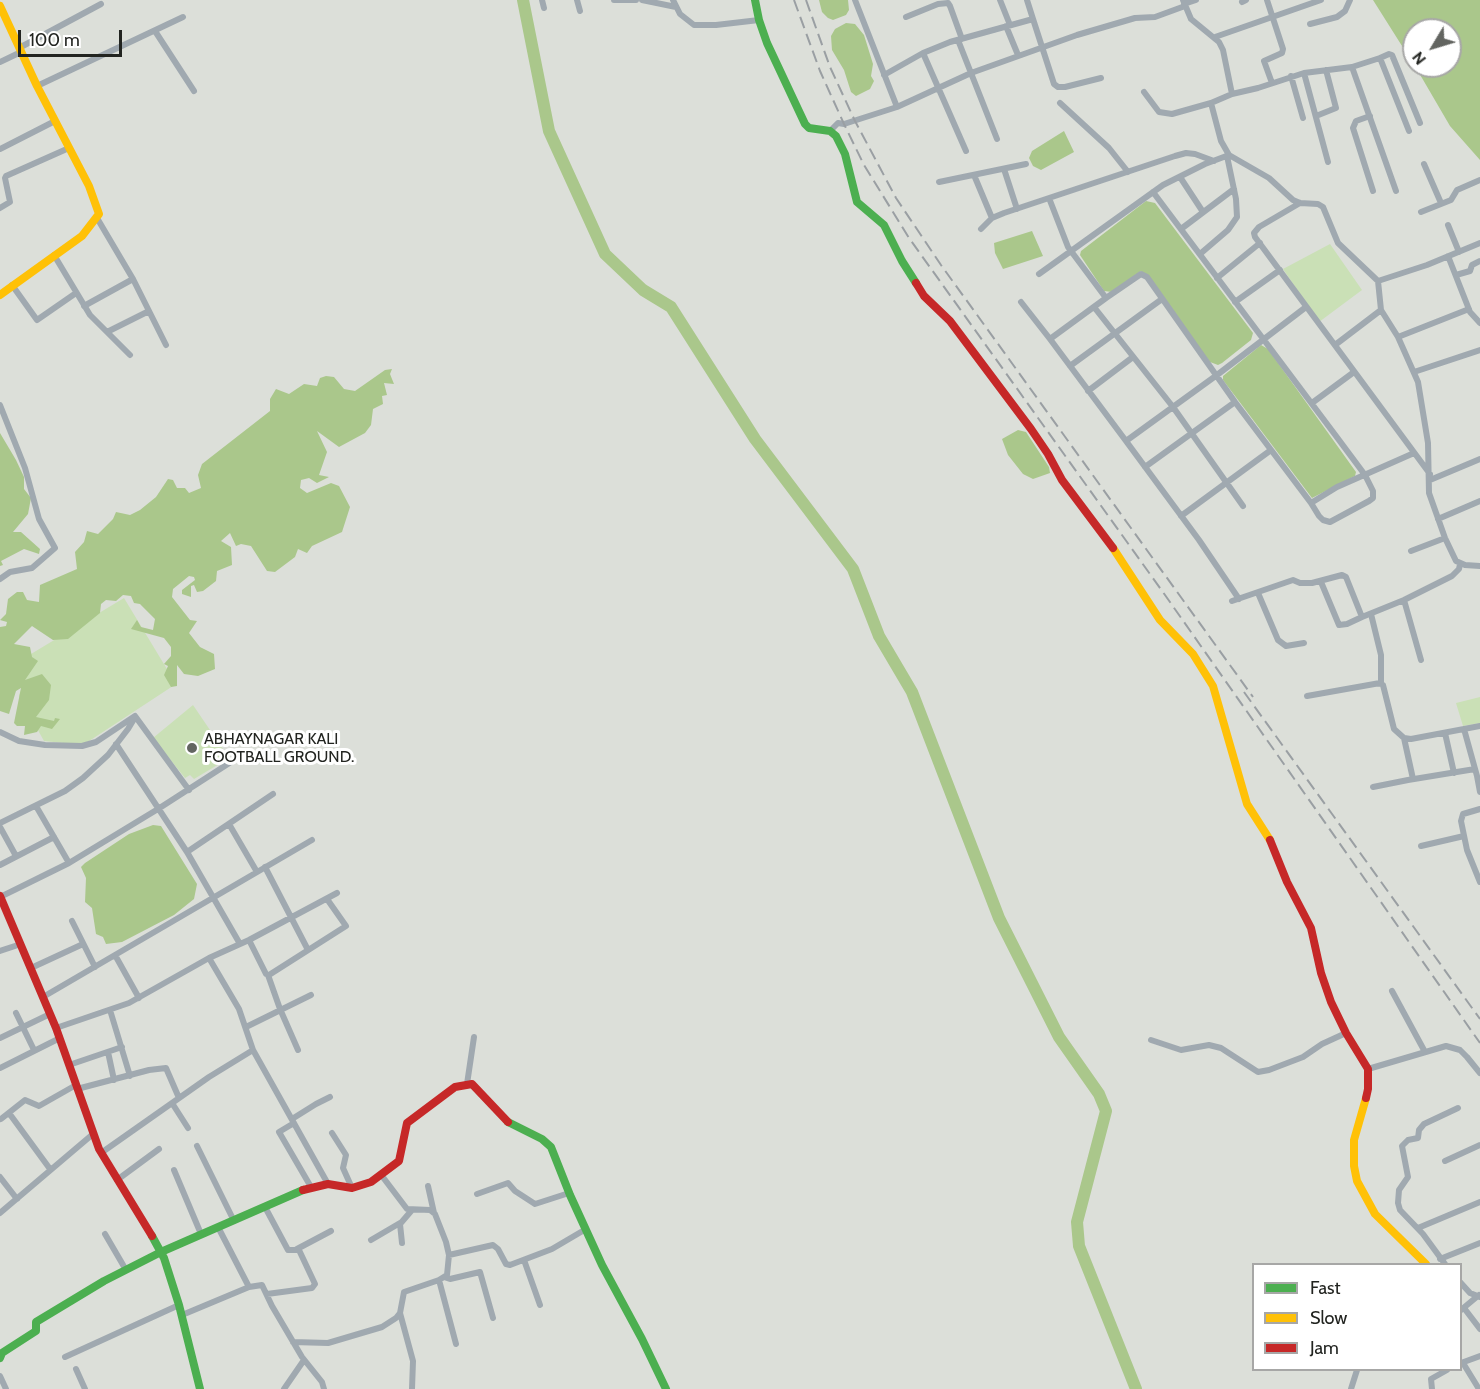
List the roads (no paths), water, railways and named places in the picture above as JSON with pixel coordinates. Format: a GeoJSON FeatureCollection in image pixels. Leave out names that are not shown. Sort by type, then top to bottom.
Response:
{"type":"FeatureCollection","features":[{"type":"Feature","properties":{"kind":"street"},"geometry":{"type":"LineString","coordinates":[[542,0],[544,8]]}},
{"type":"Feature","properties":{"kind":"street"},"geometry":{"type":"LineString","coordinates":[[577,0],[580,11]]}},
{"type":"Feature","properties":{"kind":"street"},"geometry":{"type":"LineString","coordinates":[[614,0],[636,0]]}},
{"type":"Feature","properties":{"kind":"street"},"geometry":{"type":"LineString","coordinates":[[642,0],[676,8]]}},
{"type":"Feature","properties":{"kind":"street"},"geometry":{"type":"LineString","coordinates":[[673,0],[686,21],[693,25],[716,26],[759,20]]}},
{"type":"Feature","properties":{"kind":"street"},"geometry":{"type":"LineString","coordinates":[[755,0],[767,43],[805,124],[809,128],[830,131],[842,145],[857,202],[884,225],[902,261],[924,296],[951,321],[1032,429],[1062,480],[1108,541],[1160,620],[1193,654],[1213,686],[1247,804],[1271,841],[1287,882],[1311,928],[1326,987],[1346,1033],[1372,1068],[1354,1140],[1354,1166],[1358,1181],[1376,1214],[1425,1263]]}},
{"type":"Feature","properties":{"kind":"street"},"geometry":{"type":"LineString","coordinates":[[855,0],[897,107]]}},
{"type":"Feature","properties":{"kind":"street"},"geometry":{"type":"LineString","coordinates":[[1000,0],[1018,55]]}},
{"type":"Feature","properties":{"kind":"street"},"geometry":{"type":"LineString","coordinates":[[1027,0],[1051,78],[1058,87],[1101,78]]}},
{"type":"Feature","properties":{"kind":"street"},"geometry":{"type":"LineString","coordinates":[[830,131],[838,123],[844,124],[897,107],[939,86],[1042,46],[1135,18],[1155,18],[1184,3],[1196,0]]}},
{"type":"Feature","properties":{"kind":"street"},"geometry":{"type":"LineString","coordinates":[[1267,0],[1283,51],[1264,61],[1272,83]]}},
{"type":"Feature","properties":{"kind":"street"},"geometry":{"type":"LineString","coordinates":[[1215,37],[1321,0]]}},
{"type":"Feature","properties":{"kind":"street"},"geometry":{"type":"LineString","coordinates":[[1310,24],[1337,17],[1345,11],[1350,0]]}},
{"type":"Feature","properties":{"kind":"street"},"geometry":{"type":"LineString","coordinates":[[906,17],[933,3],[945,3],[951,6],[971,73],[997,139]]}},
{"type":"Feature","properties":{"kind":"street"},"geometry":{"type":"LineString","coordinates":[[1184,3],[1198,26],[1215,37],[1223,50],[1232,94]]}},
{"type":"Feature","properties":{"kind":"street"},"geometry":{"type":"LineString","coordinates":[[0,62],[101,4]]}},
{"type":"Feature","properties":{"kind":"street"},"geometry":{"type":"LineString","coordinates":[[1,9],[37,86],[89,186],[99,214],[98,218],[133,279],[166,345]]}},
{"type":"Feature","properties":{"kind":"street"},"geometry":{"type":"LineString","coordinates":[[37,86],[183,17]]}},
{"type":"Feature","properties":{"kind":"street"},"geometry":{"type":"LineString","coordinates":[[884,75],[923,53],[1033,19]]}},
{"type":"Feature","properties":{"kind":"street"},"geometry":{"type":"LineString","coordinates":[[155,31],[194,91]]}},
{"type":"Feature","properties":{"kind":"street"},"geometry":{"type":"LineString","coordinates":[[923,53],[966,151]]}},
{"type":"Feature","properties":{"kind":"street"},"geometry":{"type":"LineString","coordinates":[[1144,92],[1155,108],[1165,114],[1211,103],[1232,94],[1258,88],[1291,76],[1352,67],[1389,54],[1392,55],[1420,123]]}},
{"type":"Feature","properties":{"kind":"street"},"geometry":{"type":"LineString","coordinates":[[1380,58],[1409,130]]}},
{"type":"Feature","properties":{"kind":"street"},"geometry":{"type":"LineString","coordinates":[[1352,67],[1396,191]]}},
{"type":"Feature","properties":{"kind":"street"},"geometry":{"type":"LineString","coordinates":[[1316,116],[1336,108],[1326,70]]}},
{"type":"Feature","properties":{"kind":"street"},"geometry":{"type":"LineString","coordinates":[[1304,73],[1328,162]]}},
{"type":"Feature","properties":{"kind":"street"},"geometry":{"type":"LineString","coordinates":[[1291,76],[1303,118]]}},
{"type":"Feature","properties":{"kind":"street"},"geometry":{"type":"LineString","coordinates":[[1060,103],[1109,148],[1128,172]]}},
{"type":"Feature","properties":{"kind":"street"},"geometry":{"type":"LineString","coordinates":[[1200,254],[1234,224],[1237,211],[1228,155],[1221,141],[1211,103]]}},
{"type":"Feature","properties":{"kind":"street"},"geometry":{"type":"LineString","coordinates":[[1370,116],[1356,121],[1353,128],[1373,190]]}},
{"type":"Feature","properties":{"kind":"street"},"geometry":{"type":"LineString","coordinates":[[0,149],[55,121]]}},
{"type":"Feature","properties":{"kind":"street"},"geometry":{"type":"LineString","coordinates":[[0,208],[10,202],[5,177],[69,148]]}},
{"type":"Feature","properties":{"kind":"street"},"geometry":{"type":"LineString","coordinates":[[981,229],[992,219],[1017,209],[1186,153],[1214,160]]}},
{"type":"Feature","properties":{"kind":"street"},"geometry":{"type":"LineString","coordinates":[[1039,274],[1153,192],[1228,155],[1269,178],[1293,200],[1323,207],[1338,243],[1378,281],[1381,310],[1398,337],[1418,382],[1428,443],[1429,493],[1445,538],[1456,561],[1460,564],[1480,566]]}},
{"type":"Feature","properties":{"kind":"street"},"geometry":{"type":"LineString","coordinates":[[1424,164],[1441,203]]}},
{"type":"Feature","properties":{"kind":"street"},"geometry":{"type":"LineString","coordinates":[[939,182],[1026,165]]}},
{"type":"Feature","properties":{"kind":"street"},"geometry":{"type":"LineString","coordinates":[[1004,169],[1017,209]]}},
{"type":"Feature","properties":{"kind":"street"},"geometry":{"type":"LineString","coordinates":[[974,175],[992,219]]}},
{"type":"Feature","properties":{"kind":"street"},"geometry":{"type":"LineString","coordinates":[[1180,177],[1203,212]]}},
{"type":"Feature","properties":{"kind":"street"},"geometry":{"type":"LineString","coordinates":[[1421,212],[1452,199],[1457,190],[1480,180]]}},
{"type":"Feature","properties":{"kind":"street"},"geometry":{"type":"LineString","coordinates":[[1182,229],[1234,189]]}},
{"type":"Feature","properties":{"kind":"street"},"geometry":{"type":"LineString","coordinates":[[1050,339],[1141,274],[1147,277],[1235,402],[1323,520],[1333,522],[1373,498],[1373,491],[1365,475],[1153,192]]}},
{"type":"Feature","properties":{"kind":"street"},"geometry":{"type":"LineString","coordinates":[[1049,198],[1072,252],[1106,298]]}},
{"type":"Feature","properties":{"kind":"street"},"geometry":{"type":"LineString","coordinates":[[1300,203],[1256,230],[1254,234],[1430,477]]}},
{"type":"Feature","properties":{"kind":"street"},"geometry":{"type":"LineString","coordinates":[[1,292],[81,236],[98,218]]}},
{"type":"Feature","properties":{"kind":"street"},"geometry":{"type":"LineString","coordinates":[[1448,225],[1459,252]]}},
{"type":"Feature","properties":{"kind":"street"},"geometry":{"type":"LineString","coordinates":[[1217,278],[1260,243]]}},
{"type":"Feature","properties":{"kind":"street"},"geometry":{"type":"LineString","coordinates":[[1378,281],[1480,243]]}},
{"type":"Feature","properties":{"kind":"street"},"geometry":{"type":"LineString","coordinates":[[54,255],[94,320],[130,355]]}},
{"type":"Feature","properties":{"kind":"street"},"geometry":{"type":"LineString","coordinates":[[1448,256],[1469,309],[1480,323]]}},
{"type":"Feature","properties":{"kind":"street"},"geometry":{"type":"LineString","coordinates":[[1456,275],[1470,271],[1473,264],[1480,261]]}},
{"type":"Feature","properties":{"kind":"street"},"geometry":{"type":"LineString","coordinates":[[1235,302],[1280,270]]}},
{"type":"Feature","properties":{"kind":"street"},"geometry":{"type":"LineString","coordinates":[[84,306],[133,279]]}},
{"type":"Feature","properties":{"kind":"street"},"geometry":{"type":"LineString","coordinates":[[12,285],[37,320],[76,293]]}},
{"type":"Feature","properties":{"kind":"street"},"geometry":{"type":"LineString","coordinates":[[1070,366],[1162,299]]}},
{"type":"Feature","properties":{"kind":"street"},"geometry":{"type":"LineString","coordinates":[[1021,302],[1181,516],[1235,600],[1293,579],[1300,583],[1321,582],[1338,575],[1344,576],[1362,617]]}},
{"type":"Feature","properties":{"kind":"street"},"geometry":{"type":"LineString","coordinates":[[1094,306],[1173,407],[1243,506]]}},
{"type":"Feature","properties":{"kind":"street"},"geometry":{"type":"LineString","coordinates":[[1126,441],[1306,307]]}},
{"type":"Feature","properties":{"kind":"street"},"geometry":{"type":"LineString","coordinates":[[1398,337],[1469,309]]}},
{"type":"Feature","properties":{"kind":"street"},"geometry":{"type":"LineString","coordinates":[[1335,345],[1381,310]]}},
{"type":"Feature","properties":{"kind":"street"},"geometry":{"type":"LineString","coordinates":[[107,332],[149,311]]}},
{"type":"Feature","properties":{"kind":"street"},"geometry":{"type":"LineString","coordinates":[[1414,372],[1480,350]]}},
{"type":"Feature","properties":{"kind":"street"},"geometry":{"type":"LineString","coordinates":[[1088,391],[1133,357]]}},
{"type":"Feature","properties":{"kind":"street"},"geometry":{"type":"LineString","coordinates":[[1312,403],[1353,372]]}},
{"type":"Feature","properties":{"kind":"street"},"geometry":{"type":"LineString","coordinates":[[1145,467],[1235,402]]}},
{"type":"Feature","properties":{"kind":"street"},"geometry":{"type":"LineString","coordinates":[[0,405],[25,468],[39,519],[55,548],[32,568],[9,573],[0,579]]}},
{"type":"Feature","properties":{"kind":"street"},"geometry":{"type":"LineString","coordinates":[[1181,516],[1271,450]]}},
{"type":"Feature","properties":{"kind":"street"},"geometry":{"type":"LineString","coordinates":[[1311,503],[1337,487],[1414,453]]}},
{"type":"Feature","properties":{"kind":"street"},"geometry":{"type":"LineString","coordinates":[[1430,477],[1480,459]]}},
{"type":"Feature","properties":{"kind":"street"},"geometry":{"type":"LineString","coordinates":[[1438,519],[1480,501]]}},
{"type":"Feature","properties":{"kind":"street"},"geometry":{"type":"LineString","coordinates":[[1411,551],[1445,538]]}},
{"type":"Feature","properties":{"kind":"street"},"geometry":{"type":"LineString","coordinates":[[1321,582],[1338,625],[1342,626],[1404,600],[1452,576],[1459,569],[1460,564]]}},
{"type":"Feature","properties":{"kind":"street"},"geometry":{"type":"LineString","coordinates":[[1258,592],[1278,640],[1286,646],[1304,643]]}},
{"type":"Feature","properties":{"kind":"street"},"geometry":{"type":"LineString","coordinates":[[1404,600],[1421,660]]}},
{"type":"Feature","properties":{"kind":"street"},"geometry":{"type":"LineString","coordinates":[[1371,614],[1381,654],[1381,684],[1394,729],[1404,738],[1411,739],[1480,726]]}},
{"type":"Feature","properties":{"kind":"street"},"geometry":{"type":"LineString","coordinates":[[1306,696],[1381,684]]}},
{"type":"Feature","properties":{"kind":"street"},"geometry":{"type":"LineString","coordinates":[[0,732],[19,741],[54,746],[82,746],[96,742],[136,715]]}},
{"type":"Feature","properties":{"kind":"street"},"geometry":{"type":"LineString","coordinates":[[16,856],[0,825],[65,791],[83,778],[108,756],[136,715]]}},
{"type":"Feature","properties":{"kind":"street"},"geometry":{"type":"LineString","coordinates":[[136,715],[189,790]]}},
{"type":"Feature","properties":{"kind":"street"},"geometry":{"type":"LineString","coordinates":[[1464,729],[1478,773],[1480,792]]}},
{"type":"Feature","properties":{"kind":"street"},"geometry":{"type":"LineString","coordinates":[[1445,733],[1454,773]]}},
{"type":"Feature","properties":{"kind":"street"},"geometry":{"type":"LineString","coordinates":[[1404,738],[1413,779]]}},
{"type":"Feature","properties":{"kind":"street"},"geometry":{"type":"LineString","coordinates":[[116,744],[187,852],[240,944]]}},
{"type":"Feature","properties":{"kind":"street"},"geometry":{"type":"LineString","coordinates":[[200,1389],[182,1315],[161,1252],[101,1153],[60,1038],[0,897],[69,863],[234,760]]}},
{"type":"Feature","properties":{"kind":"street"},"geometry":{"type":"LineString","coordinates":[[1373,787],[1454,773],[1478,773]]}},
{"type":"Feature","properties":{"kind":"street"},"geometry":{"type":"LineString","coordinates":[[187,852],[273,794]]}},
{"type":"Feature","properties":{"kind":"street"},"geometry":{"type":"LineString","coordinates":[[36,806],[69,863]]}},
{"type":"Feature","properties":{"kind":"street"},"geometry":{"type":"LineString","coordinates":[[1480,809],[1461,816],[1469,858],[1480,882]]}},
{"type":"Feature","properties":{"kind":"street"},"geometry":{"type":"LineString","coordinates":[[230,824],[257,872]]}},
{"type":"Feature","properties":{"kind":"street"},"geometry":{"type":"LineString","coordinates":[[1421,846],[1464,836]]}},
{"type":"Feature","properties":{"kind":"street"},"geometry":{"type":"LineString","coordinates":[[0,865],[54,837]]}},
{"type":"Feature","properties":{"kind":"street"},"geometry":{"type":"LineString","coordinates":[[42,997],[312,840]]}},
{"type":"Feature","properties":{"kind":"street"},"geometry":{"type":"LineString","coordinates":[[265,867],[308,950]]}},
{"type":"Feature","properties":{"kind":"street"},"geometry":{"type":"LineString","coordinates":[[56,1028],[139,998],[209,958],[249,940],[337,893]]}},
{"type":"Feature","properties":{"kind":"street"},"geometry":{"type":"LineString","coordinates":[[268,975],[346,926],[327,899]]}},
{"type":"Feature","properties":{"kind":"street"},"geometry":{"type":"LineString","coordinates":[[72,921],[95,967]]}},
{"type":"Feature","properties":{"kind":"street"},"geometry":{"type":"LineString","coordinates":[[249,940],[268,975],[298,1050]]}},
{"type":"Feature","properties":{"kind":"street"},"geometry":{"type":"LineString","coordinates":[[0,951],[21,944]]}},
{"type":"Feature","properties":{"kind":"street"},"geometry":{"type":"LineString","coordinates":[[31,968],[83,944]]}},
{"type":"Feature","properties":{"kind":"street"},"geometry":{"type":"LineString","coordinates":[[115,955],[139,998]]}},
{"type":"Feature","properties":{"kind":"street"},"geometry":{"type":"LineString","coordinates":[[209,958],[239,1009],[253,1050],[328,1184]]}},
{"type":"Feature","properties":{"kind":"street"},"geometry":{"type":"LineString","coordinates":[[1392,991],[1425,1052]]}},
{"type":"Feature","properties":{"kind":"street"},"geometry":{"type":"LineString","coordinates":[[246,1026],[311,995]]}},
{"type":"Feature","properties":{"kind":"street"},"geometry":{"type":"LineString","coordinates":[[110,1010],[130,1076]]}},
{"type":"Feature","properties":{"kind":"street"},"geometry":{"type":"LineString","coordinates":[[16,1013],[34,1050]]}},
{"type":"Feature","properties":{"kind":"street"},"geometry":{"type":"LineString","coordinates":[[0,1038],[50,1014]]}},
{"type":"Feature","properties":{"kind":"street"},"geometry":{"type":"LineString","coordinates":[[1151,1040],[1181,1050],[1209,1045],[1221,1048],[1258,1072],[1303,1057],[1322,1044],[1346,1033]]}},
{"type":"Feature","properties":{"kind":"street"},"geometry":{"type":"LineString","coordinates":[[467,1084],[474,1037]]}},
{"type":"Feature","properties":{"kind":"street"},"geometry":{"type":"LineString","coordinates":[[0,1068],[60,1038]]}},
{"type":"Feature","properties":{"kind":"street"},"geometry":{"type":"LineString","coordinates":[[69,1065],[122,1047]]}},
{"type":"Feature","properties":{"kind":"street"},"geometry":{"type":"LineString","coordinates":[[1372,1068],[1438,1047],[1451,1047],[1467,1057],[1480,1073]]}},
{"type":"Feature","properties":{"kind":"street"},"geometry":{"type":"LineString","coordinates":[[101,1153],[178,1098],[253,1050]]}},
{"type":"Feature","properties":{"kind":"street"},"geometry":{"type":"LineString","coordinates":[[108,1052],[114,1080]]}},
{"type":"Feature","properties":{"kind":"street"},"geometry":{"type":"LineString","coordinates":[[1,1119],[25,1100],[39,1106],[76,1087],[166,1068],[178,1098]]}},
{"type":"Feature","properties":{"kind":"street"},"geometry":{"type":"LineString","coordinates":[[0,1358],[2,1353],[36,1331],[37,1322],[161,1252],[311,1186],[328,1184],[352,1188],[382,1176],[399,1161],[407,1123],[455,1087],[472,1084],[506,1121],[548,1143],[602,1264],[666,1389]]}},
{"type":"Feature","properties":{"kind":"street"},"geometry":{"type":"LineString","coordinates":[[311,1186],[279,1132],[316,1104],[330,1098]]}},
{"type":"Feature","properties":{"kind":"street"},"geometry":{"type":"LineString","coordinates":[[172,1103],[188,1128]]}},
{"type":"Feature","properties":{"kind":"street"},"geometry":{"type":"LineString","coordinates":[[1458,1108],[1424,1124],[1419,1130],[1418,1138],[1408,1140],[1402,1146],[1408,1177],[1399,1190],[1398,1203],[1405,1216],[1418,1228],[1442,1262],[1480,1243]]}},
{"type":"Feature","properties":{"kind":"street"},"geometry":{"type":"LineString","coordinates":[[9,1113],[50,1169]]}},
{"type":"Feature","properties":{"kind":"street"},"geometry":{"type":"LineString","coordinates":[[332,1133],[346,1155],[343,1168],[352,1188]]}},
{"type":"Feature","properties":{"kind":"street"},"geometry":{"type":"LineString","coordinates":[[0,1213],[93,1134]]}},
{"type":"Feature","properties":{"kind":"street"},"geometry":{"type":"LineString","coordinates":[[1445,1161],[1480,1145]]}},
{"type":"Feature","properties":{"kind":"street"},"geometry":{"type":"LineString","coordinates":[[197,1146],[234,1221]]}},
{"type":"Feature","properties":{"kind":"street"},"geometry":{"type":"LineString","coordinates":[[117,1180],[159,1149]]}},
{"type":"Feature","properties":{"kind":"street"},"geometry":{"type":"LineString","coordinates":[[174,1170],[201,1234]]}},
{"type":"Feature","properties":{"kind":"street"},"geometry":{"type":"LineString","coordinates":[[382,1176],[407,1209],[430,1210],[435,1214]]}},
{"type":"Feature","properties":{"kind":"street"},"geometry":{"type":"LineString","coordinates":[[0,1177],[17,1199]]}},
{"type":"Feature","properties":{"kind":"street"},"geometry":{"type":"LineString","coordinates":[[477,1194],[508,1183],[533,1204],[569,1193]]}},
{"type":"Feature","properties":{"kind":"street"},"geometry":{"type":"LineString","coordinates":[[428,1185],[448,1255],[447,1274],[442,1279]]}},
{"type":"Feature","properties":{"kind":"street"},"geometry":{"type":"LineString","coordinates":[[1418,1228],[1479,1205]]}},
{"type":"Feature","properties":{"kind":"street"},"geometry":{"type":"LineString","coordinates":[[265,1207],[288,1250],[297,1249],[331,1232]]}},
{"type":"Feature","properties":{"kind":"street"},"geometry":{"type":"LineString","coordinates":[[370,1240],[400,1223],[412,1210]]}},
{"type":"Feature","properties":{"kind":"street"},"geometry":{"type":"LineString","coordinates":[[400,1223],[402,1243]]}},
{"type":"Feature","properties":{"kind":"street"},"geometry":{"type":"LineString","coordinates":[[218,1227],[249,1287]]}},
{"type":"Feature","properties":{"kind":"street"},"geometry":{"type":"LineString","coordinates":[[448,1255],[493,1245],[498,1249],[507,1265],[552,1249],[586,1229]]}},
{"type":"Feature","properties":{"kind":"street"},"geometry":{"type":"LineString","coordinates":[[105,1234],[126,1270]]}},
{"type":"Feature","properties":{"kind":"street"},"geometry":{"type":"LineString","coordinates":[[267,1293],[315,1286],[297,1249]]}},
{"type":"Feature","properties":{"kind":"street"},"geometry":{"type":"LineString","coordinates":[[524,1260],[540,1305]]}},
{"type":"Feature","properties":{"kind":"street"},"geometry":{"type":"LineString","coordinates":[[412,1389],[413,1361],[400,1313],[404,1292],[442,1279],[480,1272],[493,1318]]}},
{"type":"Feature","properties":{"kind":"street"},"geometry":{"type":"LineString","coordinates":[[442,1279],[456,1344]]}},
{"type":"Feature","properties":{"kind":"street"},"geometry":{"type":"LineString","coordinates":[[1462,1283],[1470,1293],[1479,1296]]}},
{"type":"Feature","properties":{"kind":"street"},"geometry":{"type":"LineString","coordinates":[[182,1315],[261,1284],[293,1342],[322,1382],[324,1389]]}},
{"type":"Feature","properties":{"kind":"street"},"geometry":{"type":"LineString","coordinates":[[1479,1296],[1462,1309],[1480,1329]]}},
{"type":"Feature","properties":{"kind":"street"},"geometry":{"type":"LineString","coordinates":[[65,1358],[179,1305]]}},
{"type":"Feature","properties":{"kind":"street"},"geometry":{"type":"LineString","coordinates":[[293,1342],[332,1342],[382,1327],[400,1313]]}},
{"type":"Feature","properties":{"kind":"street"},"geometry":{"type":"LineString","coordinates":[[1479,1389],[1462,1363],[1480,1356]]}},
{"type":"Feature","properties":{"kind":"street"},"geometry":{"type":"LineString","coordinates":[[284,1389],[304,1360]]}},
{"type":"Feature","properties":{"kind":"street"},"geometry":{"type":"LineString","coordinates":[[76,1369],[85,1389]]}},
{"type":"Feature","properties":{"kind":"street"},"geometry":{"type":"LineString","coordinates":[[1351,1389],[1357,1371]]}},
{"type":"Feature","properties":{"kind":"street"},"geometry":{"type":"LineString","coordinates":[[1432,1389],[1431,1379],[1445,1371]]}},
{"type":"Feature","properties":{"kind":"street"},"geometry":{"type":"LineString","coordinates":[[0,1379],[6,1389]]}},
{"type":"Feature","properties":{"kind":"waterway"},"geometry":{"type":"LineString","coordinates":[[523,0],[549,131],[605,254],[643,290],[671,307],[755,439],[853,569],[879,636],[912,692],[999,918],[1059,1037],[1099,1094],[1106,1111],[1077,1222],[1079,1246],[1136,1389]]}},
{"type":"Feature","properties":{"kind":"railway"},"geometry":{"type":"LineString","coordinates":[[794,0],[820,71],[844,124],[864,165],[909,238],[1165,595],[1480,1043]]}},
{"type":"Feature","properties":{"kind":"railway"},"geometry":{"type":"LineString","coordinates":[[806,0],[830,67],[855,121],[896,198],[941,265],[1253,697]]}},
{"type":"Feature","properties":{"kind":"railway"},"geometry":{"type":"LineString","coordinates":[[1244,692],[1480,1019]]}},
{"type":"Feature","properties":{"kind":"place","name":"ABHAYNAGAR KALI FOOTBALL GROUND."},"geometry":{"type":"Point","coordinates":[192,748]}}]}
